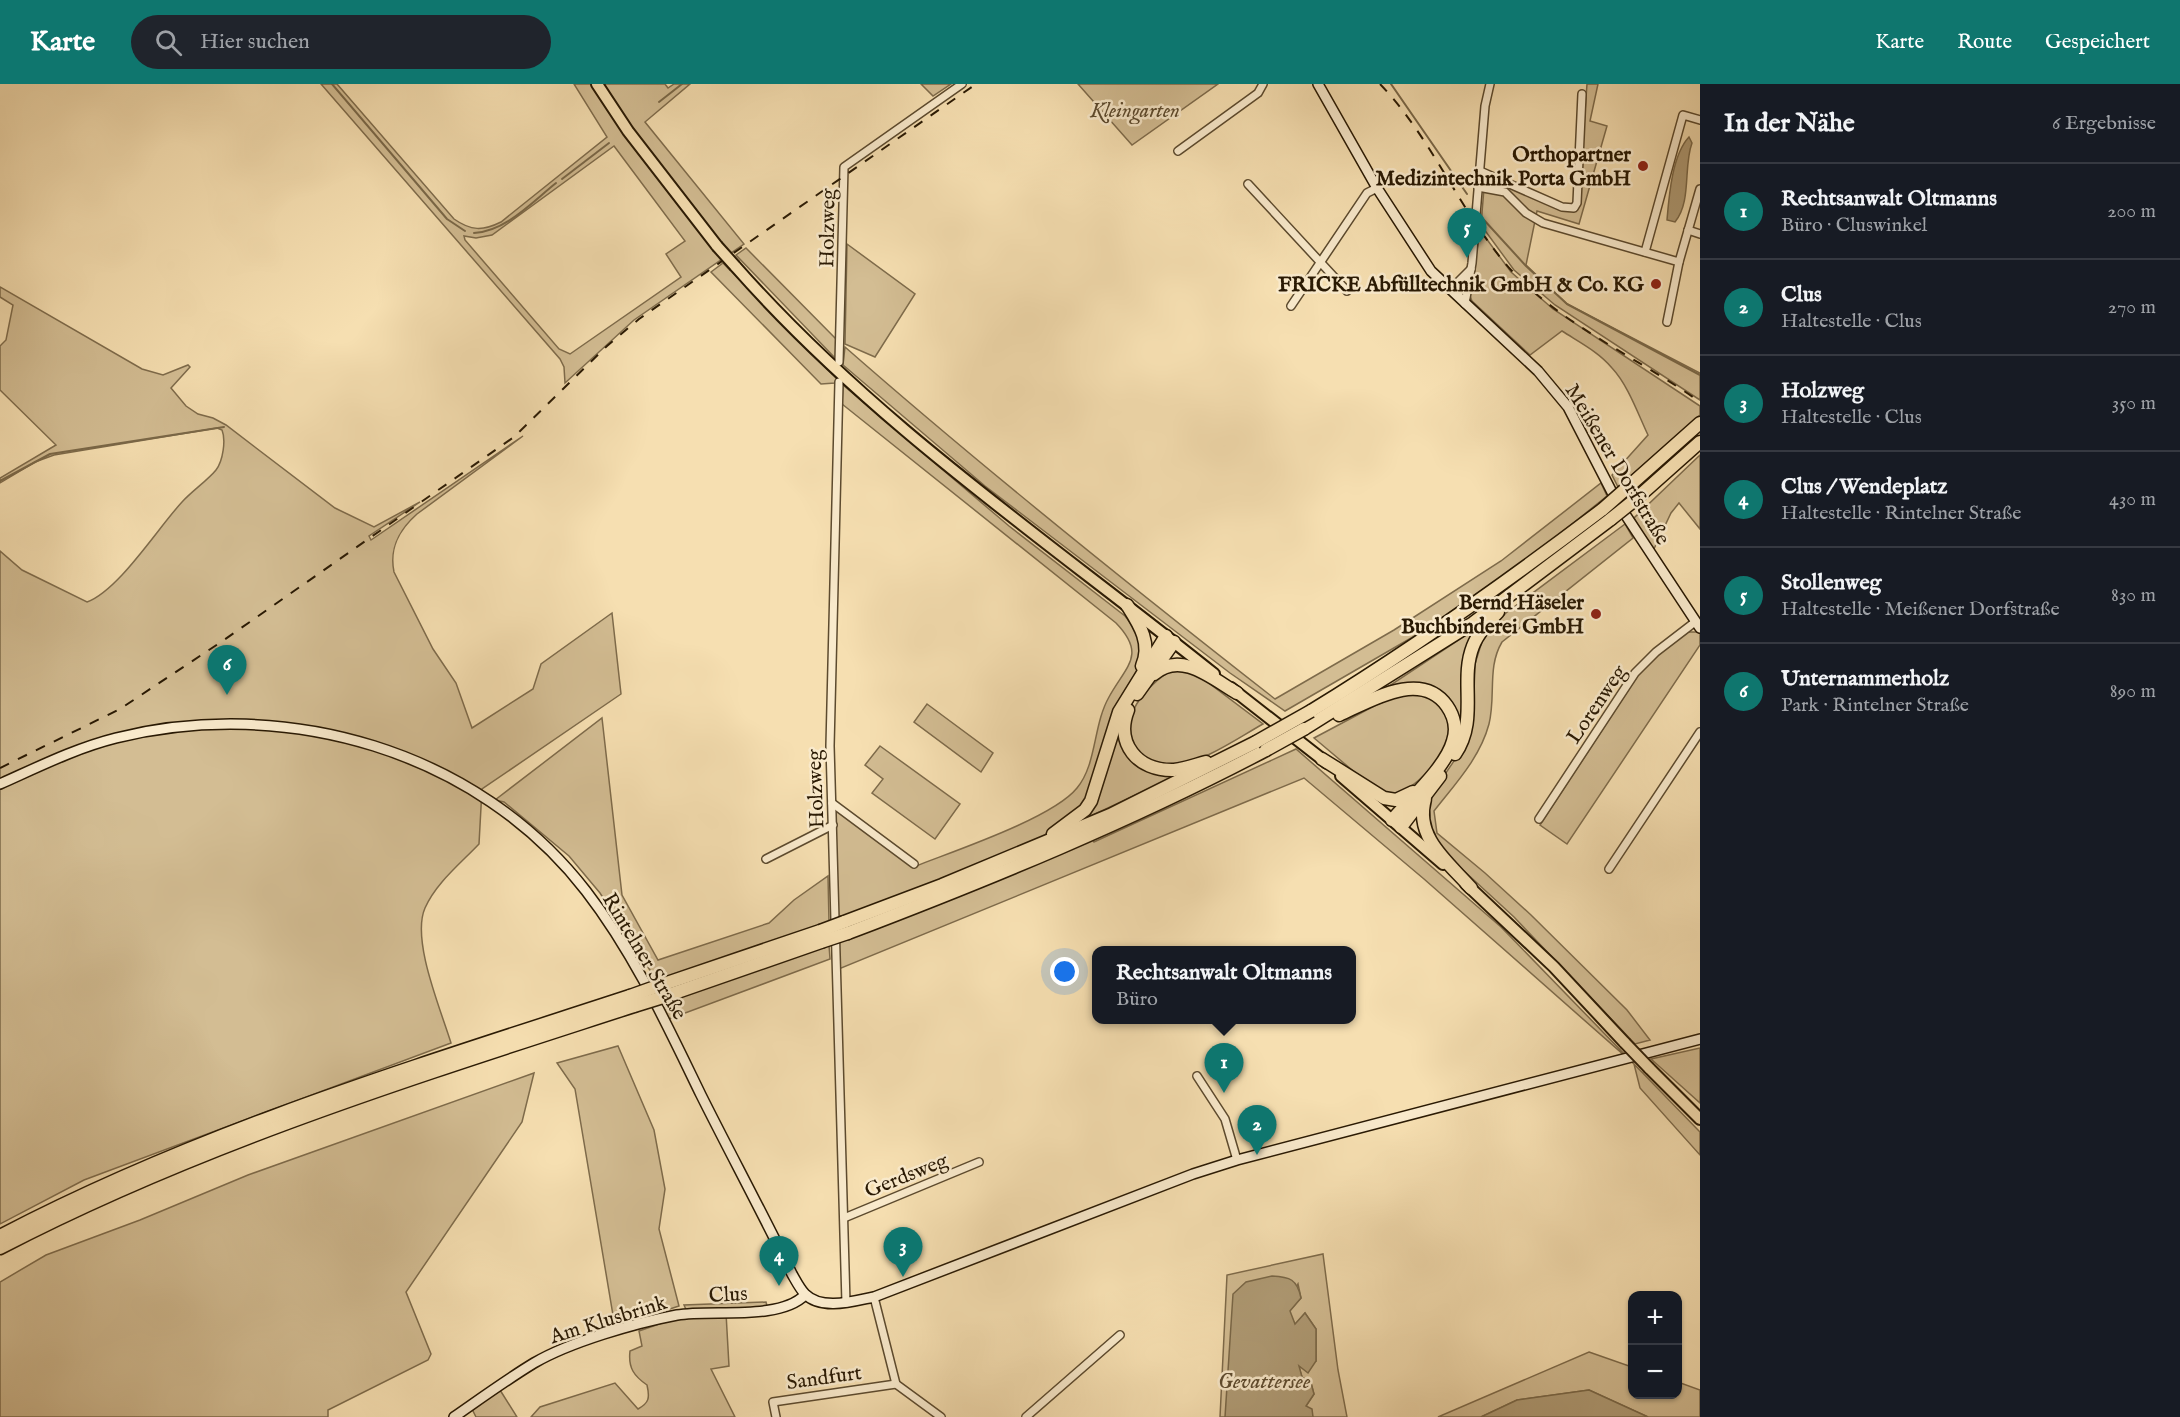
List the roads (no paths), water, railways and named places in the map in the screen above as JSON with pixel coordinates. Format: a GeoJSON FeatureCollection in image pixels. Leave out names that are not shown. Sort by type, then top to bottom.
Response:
{"type":"FeatureCollection","features":[{"type":"Feature","properties":{"kind":"highway"},"geometry":{"type":"LineString","coordinates":[[1127,605],[1140,626],[1145,642],[1145,660],[1140,683],[1128,710],[1123,731],[1125,743],[1133,755],[1145,765],[1174,770],[1261,746],[1304,729],[1487,596],[1602,509],[1700,423]]}},
{"type":"Feature","properties":{"kind":"highway"},"geometry":{"type":"LineString","coordinates":[[0,1248],[74,1210],[202,1154],[632,1001],[846,928],[1048,854],[1195,787],[1261,746],[1318,717],[1473,623],[1611,519],[1700,442]]}},
{"type":"Feature","properties":{"kind":"highway"},"geometry":{"type":"LineString","coordinates":[[1396,824],[1458,749],[1465,733],[1473,646],[1487,624],[1515,592]]}},
{"type":"Feature","properties":{"kind":"highway"},"geometry":{"type":"LineString","coordinates":[[1033,848],[1077,816],[1091,801],[1119,712],[1170,639]]}},
{"type":"Feature","properties":{"kind":"highway"},"geometry":{"type":"LineString","coordinates":[[1140,683],[1157,671],[1184,664],[1237,693]]}},
{"type":"Feature","properties":{"kind":"highway"},"geometry":{"type":"LineString","coordinates":[[1318,717],[1402,689],[1418,690],[1436,695],[1443,700],[1453,716],[1453,741],[1424,791],[1422,811],[1427,838],[1471,888]]}},
{"type":"Feature","properties":{"kind":"highway"},"geometry":{"type":"LineString","coordinates":[[846,928],[1120,810],[1230,754]]}},
{"type":"Feature","properties":{"kind":"highway"},"geometry":{"type":"LineString","coordinates":[[1322,759],[1384,798],[1396,800],[1424,791]]}},
{"type":"Feature","properties":{"kind":"highway"},"geometry":{"type":"LineString","coordinates":[[0,1236],[69,1200],[188,1148],[348,1089],[632,1001]]}},
{"type":"Feature","properties":{"kind":"main road"},"geometry":{"type":"LineString","coordinates":[[597,84],[628,131],[717,246],[801,336],[909,434],[1322,759],[1471,888],[1554,967],[1700,1119]]}},
{"type":"Feature","properties":{"kind":"main road","name":"Meißener Dorfstraße"},"geometry":{"type":"LineString","coordinates":[[1318,84],[1377,188],[1431,271],[1538,371],[1568,407],[1617,502],[1698,625]]}},
{"type":"Feature","properties":{"kind":"main road","name":"Rintelner Straße"},"geometry":{"type":"LineString","coordinates":[[0,784],[68,754],[113,739],[178,726],[236,723],[295,727],[362,741],[418,762],[471,790],[515,820],[554,856],[586,891],[624,945],[766,1219],[792,1275],[805,1295]]}},
{"type":"Feature","properties":{"kind":"main road"},"geometry":{"type":"LineString","coordinates":[[805,1295],[816,1301],[846,1303],[874,1297],[1193,1174],[1237,1160],[1700,1039]]}},
{"type":"Feature","properties":{"kind":"main road","name":"Clus"},"geometry":{"type":"LineString","coordinates":[[682,1315],[778,1308],[800,1300],[805,1295]]}},
{"type":"Feature","properties":{"kind":"main road","name":"Am Klusbrink"},"geometry":{"type":"LineString","coordinates":[[454,1417],[549,1355],[614,1333],[682,1315]]}},
{"type":"Feature","properties":{"kind":"street","name":"Holzweg"},"geometry":{"type":"LineString","coordinates":[[839,362],[844,167],[962,84]]}},
{"type":"Feature","properties":{"kind":"street"},"geometry":{"type":"LineString","coordinates":[[1178,151],[1258,93],[1263,84]]}},
{"type":"Feature","properties":{"kind":"street"},"geometry":{"type":"LineString","coordinates":[[1465,304],[1471,269],[1485,106],[1490,84]]}},
{"type":"Feature","properties":{"kind":"street"},"geometry":{"type":"LineString","coordinates":[[1480,171],[1562,207],[1574,208],[1577,202],[1582,94]]}},
{"type":"Feature","properties":{"kind":"street"},"geometry":{"type":"LineString","coordinates":[[1646,252],[1683,115],[1700,120]]}},
{"type":"Feature","properties":{"kind":"street"},"geometry":{"type":"LineString","coordinates":[[1248,184],[1347,291]]}},
{"type":"Feature","properties":{"kind":"street"},"geometry":{"type":"LineString","coordinates":[[1291,306],[1367,193],[1377,188]]}},
{"type":"Feature","properties":{"kind":"street"},"geometry":{"type":"LineString","coordinates":[[1479,188],[1505,192],[1526,213],[1544,223],[1679,262]]}},
{"type":"Feature","properties":{"kind":"street"},"geometry":{"type":"LineString","coordinates":[[1667,322],[1679,262],[1700,189]]}},
{"type":"Feature","properties":{"kind":"street"},"geometry":{"type":"LineString","coordinates":[[1688,231],[1700,234]]}},
{"type":"Feature","properties":{"kind":"street"},"geometry":{"type":"LineString","coordinates":[[1447,286],[1454,286],[1471,269]]}},
{"type":"Feature","properties":{"kind":"street","name":"Holzweg"},"geometry":{"type":"LineString","coordinates":[[839,382],[831,660],[832,803],[846,1303]]}},
{"type":"Feature","properties":{"kind":"street","name":"Lorenweg"},"geometry":{"type":"LineString","coordinates":[[1539,819],[1635,673],[1656,652],[1698,625]]}},
{"type":"Feature","properties":{"kind":"street"},"geometry":{"type":"LineString","coordinates":[[1609,869],[1700,732]]}},
{"type":"Feature","properties":{"kind":"street"},"geometry":{"type":"LineString","coordinates":[[832,803],[914,864]]}},
{"type":"Feature","properties":{"kind":"street"},"geometry":{"type":"LineString","coordinates":[[766,859],[833,825]]}},
{"type":"Feature","properties":{"kind":"street"},"geometry":{"type":"LineString","coordinates":[[1197,1076],[1225,1119],[1237,1160]]}},
{"type":"Feature","properties":{"kind":"street","name":"Gerdsweg"},"geometry":{"type":"LineString","coordinates":[[844,1218],[980,1162]]}},
{"type":"Feature","properties":{"kind":"street"},"geometry":{"type":"LineString","coordinates":[[874,1297],[896,1384],[935,1415]]}},
{"type":"Feature","properties":{"kind":"street"},"geometry":{"type":"LineString","coordinates":[[1026,1417],[1120,1335]]}},
{"type":"Feature","properties":{"kind":"street","name":"Sandfurt"},"geometry":{"type":"LineString","coordinates":[[776,1417],[773,1402],[896,1384]]}},
{"type":"Feature","properties":{"kind":"water"},"geometry":{"type":"Polygon","coordinates":[[[1689,137],[1692,143],[1689,152],[1684,204],[1675,222],[1667,220],[1670,188],[1679,154],[1689,137]]]}},
{"type":"Feature","properties":{"kind":"water","name":"Gevattersee"},"geometry":{"type":"Polygon","coordinates":[[[1272,1276],[1288,1278],[1295,1283],[1301,1298],[1290,1311],[1295,1324],[1305,1313],[1316,1329],[1316,1361],[1308,1373],[1299,1366],[1302,1377],[1311,1383],[1314,1394],[1306,1406],[1312,1409],[1313,1417],[1225,1417],[1233,1294],[1246,1282],[1272,1276]]]}},
{"type":"Feature","properties":{"kind":"water"},"geometry":{"type":"Polygon","coordinates":[[[1589,1390],[1648,1417],[1481,1417],[1517,1400],[1589,1390]]]}},
{"type":"Feature","properties":{"kind":"waterway"},"geometry":{"type":"LineString","coordinates":[[332,84],[447,219],[465,231]]}},
{"type":"Feature","properties":{"kind":"waterway"},"geometry":{"type":"LineString","coordinates":[[659,102],[682,84]]}},
{"type":"Feature","properties":{"kind":"waterway"},"geometry":{"type":"LineString","coordinates":[[1391,84],[1467,194]]}},
{"type":"Feature","properties":{"kind":"waterway"},"geometry":{"type":"LineString","coordinates":[[562,179],[609,143]]}},
{"type":"Feature","properties":{"kind":"waterway"},"geometry":{"type":"LineString","coordinates":[[474,233],[486,231],[507,222],[556,183]]}},
{"type":"Feature","properties":{"kind":"waterway"},"geometry":{"type":"LineString","coordinates":[[1484,220],[1526,266],[1567,304],[1700,375]]}},
{"type":"Feature","properties":{"kind":"waterway"},"geometry":{"type":"LineString","coordinates":[[0,481],[50,454],[224,427]]}},
{"type":"Feature","properties":{"kind":"railway"},"geometry":{"type":"LineString","coordinates":[[0,768],[120,709],[224,640],[514,437],[607,346],[639,319],[976,84]]}},
{"type":"Feature","properties":{"kind":"railway"},"geometry":{"type":"LineString","coordinates":[[1380,84],[1416,129],[1477,226],[1512,271],[1532,290],[1578,325],[1700,402]]}},
{"type":"Feature","properties":{"kind":"place","name":"Orthopartner Medizintechnik Porta GmbH"},"geometry":{"type":"Point","coordinates":[1643,166]}},
{"type":"Feature","properties":{"kind":"place","name":"Stollenweg"},"geometry":{"type":"Point","coordinates":[1467,258]}},
{"type":"Feature","properties":{"kind":"place","name":"FRICKE Abfülltechnik GmbH & Co. KG"},"geometry":{"type":"Point","coordinates":[1656,284]}},
{"type":"Feature","properties":{"kind":"place","name":"Bernd Häseler Buchbinderei GmbH"},"geometry":{"type":"Point","coordinates":[1596,614]}},
{"type":"Feature","properties":{"kind":"place","name":"Unternammerholz"},"geometry":{"type":"Point","coordinates":[227,695]}},
{"type":"Feature","properties":{"kind":"place","name":"Rechtsanwalt Oltmanns"},"geometry":{"type":"Point","coordinates":[1224,1093]}},
{"type":"Feature","properties":{"kind":"place","name":"Clus"},"geometry":{"type":"Point","coordinates":[1257,1155]}},
{"type":"Feature","properties":{"kind":"place","name":"Holzweg"},"geometry":{"type":"Point","coordinates":[903,1277]}},
{"type":"Feature","properties":{"kind":"place","name":"Clus / Wendeplatz"},"geometry":{"type":"Point","coordinates":[779,1286]}},
{"type":"Feature","properties":{"kind":"park label","name":"Kleingarten"},"geometry":{"type":"Point","coordinates":[1135,110]}}]}
